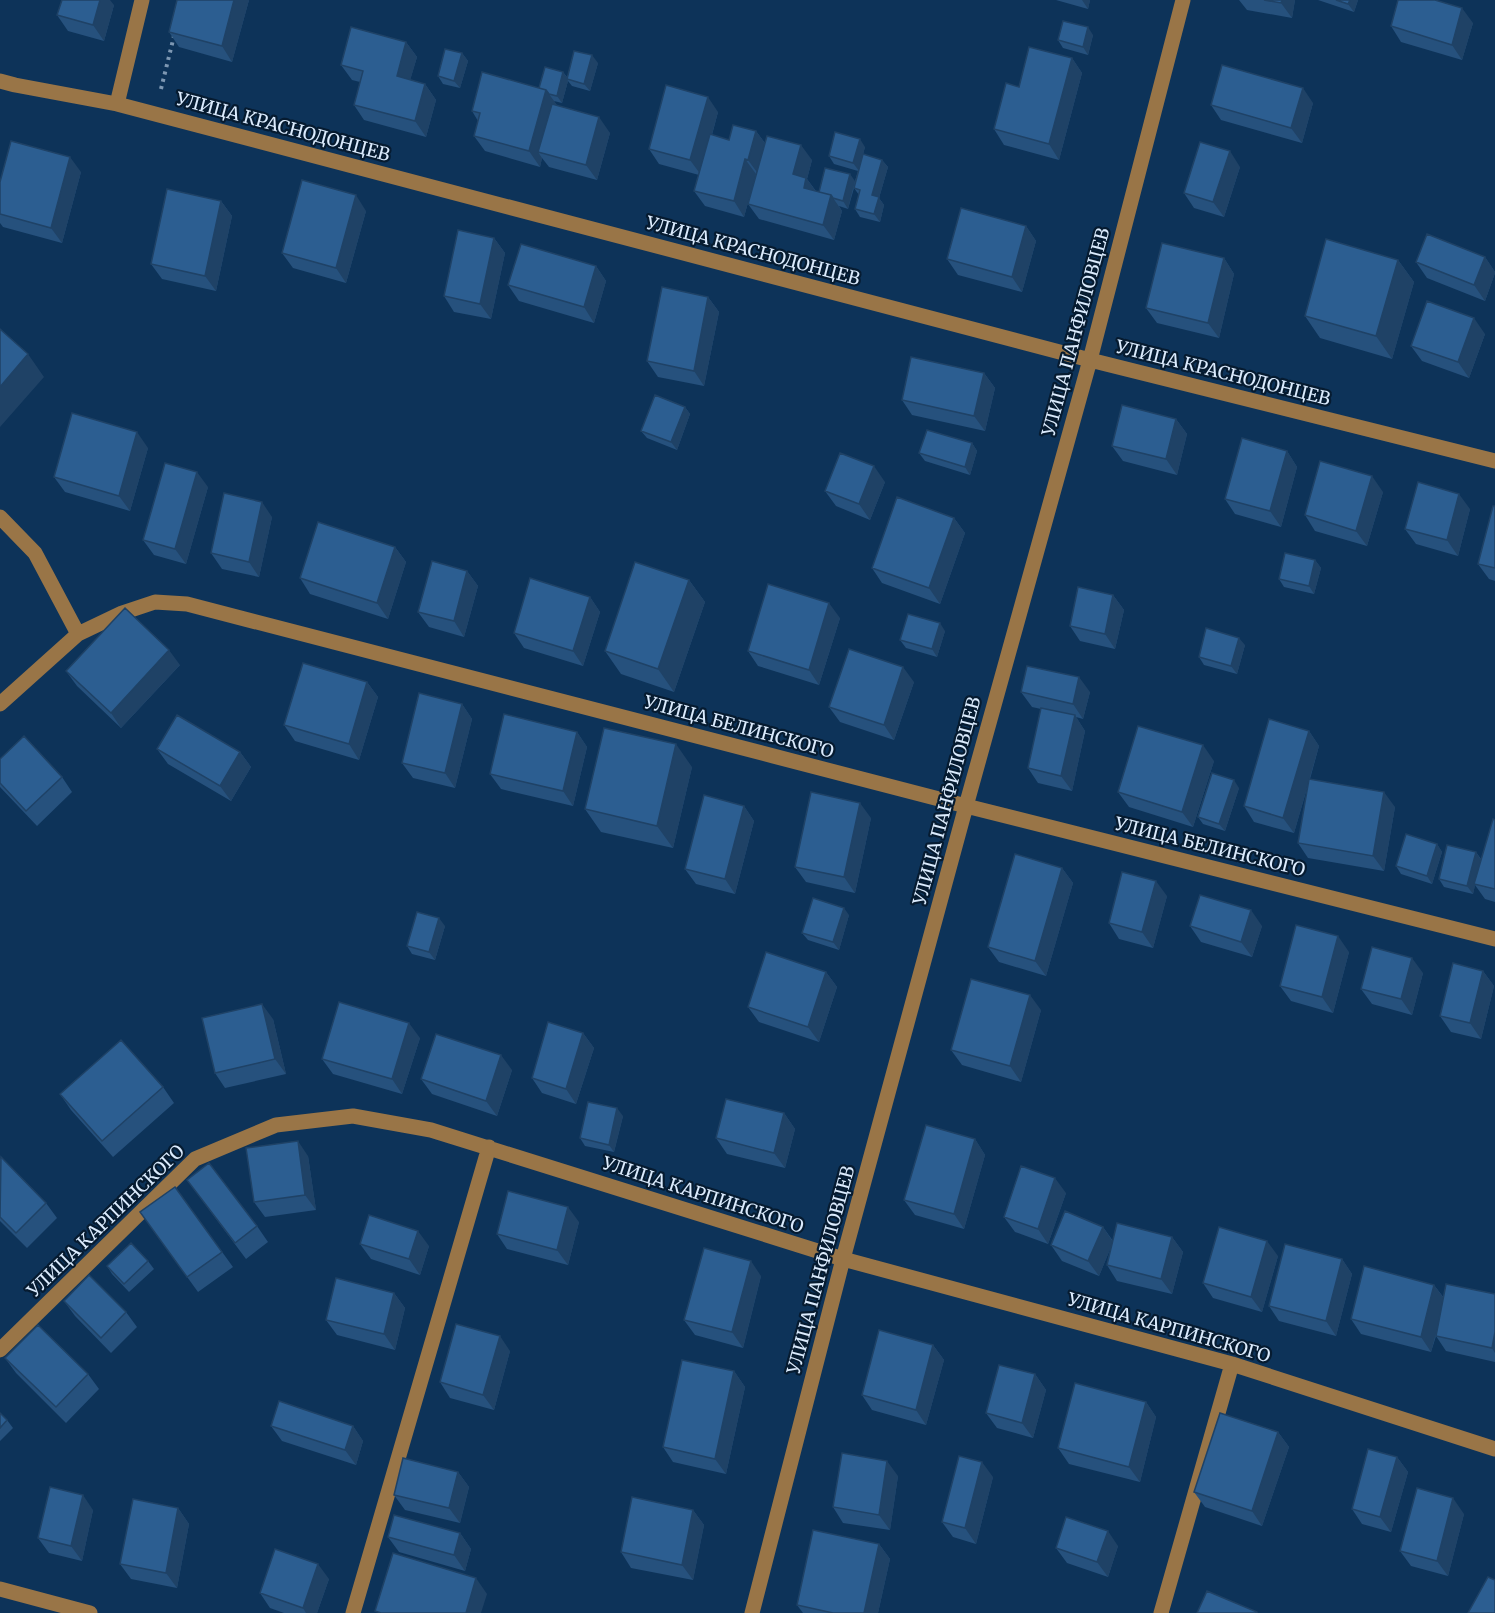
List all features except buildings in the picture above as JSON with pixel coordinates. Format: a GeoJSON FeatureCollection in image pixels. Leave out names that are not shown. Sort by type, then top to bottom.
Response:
{"type":"FeatureCollection","features":[{"type":"Feature","properties":{"kind":"street"},"geometry":{"type":"LineString","coordinates":[[117,104],[142,0]]}},
{"type":"Feature","properties":{"kind":"street","name":"УЛИЦА ПАНФИЛОВЦЕВ"},"geometry":{"type":"LineString","coordinates":[[752,1613],[843,1259],[1090,360],[1184,0]]}},
{"type":"Feature","properties":{"kind":"street","name":"УЛИЦА КРАСНОДОНЦЕВ"},"geometry":{"type":"LineString","coordinates":[[0,81],[117,104],[1090,360],[1495,461]]}},
{"type":"Feature","properties":{"kind":"street"},"geometry":{"type":"LineString","coordinates":[[0,517],[35,553],[78,634]]}},
{"type":"Feature","properties":{"kind":"street","name":"УЛИЦА БЕЛИНСКОГО"},"geometry":{"type":"LineString","coordinates":[[0,704],[78,634],[122,613],[155,602],[187,604],[966,806],[1495,939]]}},
{"type":"Feature","properties":{"kind":"street","name":"УЛИЦА КАРПИНСКОГО"},"geometry":{"type":"LineString","coordinates":[[0,1350],[195,1159],[276,1125],[353,1116],[431,1130],[843,1259],[1232,1364],[1495,1449]]}},
{"type":"Feature","properties":{"kind":"street"},"geometry":{"type":"LineString","coordinates":[[353,1613],[489,1148]]}},
{"type":"Feature","properties":{"kind":"street"},"geometry":{"type":"LineString","coordinates":[[1161,1613],[1232,1364]]}},
{"type":"Feature","properties":{"kind":"street"},"geometry":{"type":"LineString","coordinates":[[0,1589],[90,1613]]}},
{"type":"Feature","properties":{"kind":"path"},"geometry":{"type":"LineString","coordinates":[[154,114],[175,34]]}}]}
